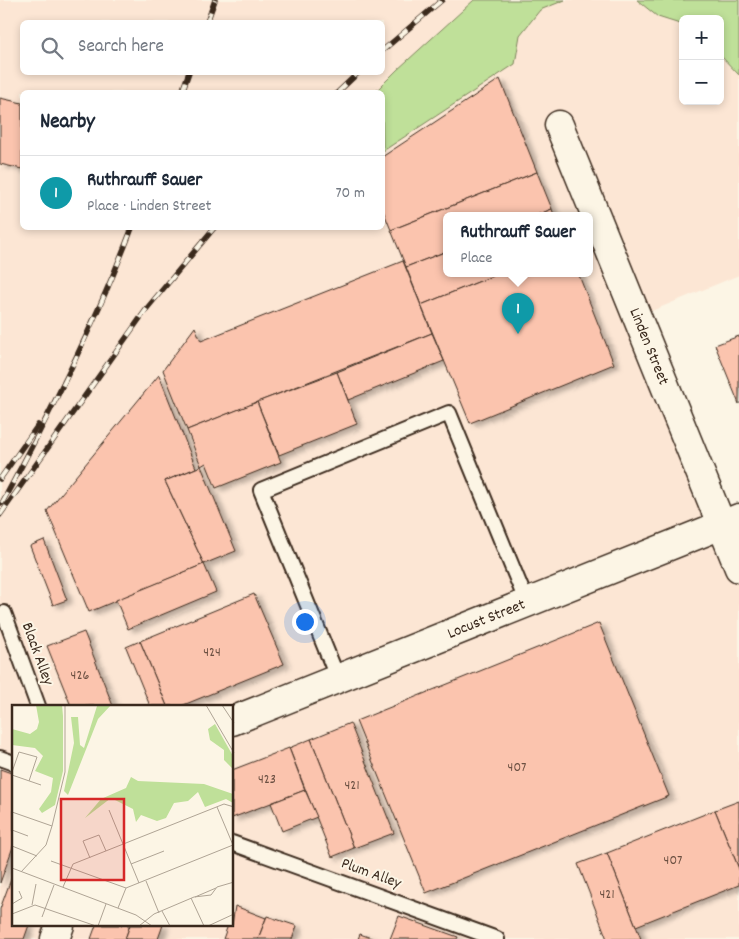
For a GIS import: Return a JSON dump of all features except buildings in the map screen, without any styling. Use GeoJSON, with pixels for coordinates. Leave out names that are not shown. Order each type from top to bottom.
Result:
{"type":"FeatureCollection","features":[{"type":"Feature","properties":{"kind":"street","name":"Linden Street"},"geometry":{"type":"LineString","coordinates":[[559,125],[730,522],[739,568]]}},
{"type":"Feature","properties":{"kind":"street","name":"Locust Street"},"geometry":{"type":"LineString","coordinates":[[234,720],[730,522]]}},
{"type":"Feature","properties":{"kind":"street"},"geometry":{"type":"LineString","coordinates":[[55,939],[60,926]]}},
{"type":"Feature","properties":{"kind":"lane"},"geometry":{"type":"LineString","coordinates":[[338,679],[260,490],[449,413],[527,603]]}},
{"type":"Feature","properties":{"kind":"lane","name":"Black Alley"},"geometry":{"type":"LineString","coordinates":[[4,613],[38,705]]}},
{"type":"Feature","properties":{"kind":"lane"},"geometry":{"type":"LineString","coordinates":[[0,758],[12,762]]}},
{"type":"Feature","properties":{"kind":"lane","name":"Plum Alley"},"geometry":{"type":"LineString","coordinates":[[234,843],[497,939]]}},
{"type":"Feature","properties":{"kind":"shaded area"},"geometry":{"type":"Polygon","coordinates":[[[0,0],[739,0],[739,275],[637,317],[739,568],[739,939],[0,939],[0,0]]]}},
{"type":"Feature","properties":{"kind":"green space"},"geometry":{"type":"Polygon","coordinates":[[[474,0],[565,0],[540,10],[520,35],[515,64],[385,150],[385,90],[377,90],[474,0]]]}},
{"type":"Feature","properties":{"kind":"green space"},"geometry":{"type":"Polygon","coordinates":[[[637,0],[739,0],[739,75],[724,59],[724,15],[679,15],[679,24],[658,17],[637,0]]]}},
{"type":"Feature","properties":{"kind":"railway"},"geometry":{"type":"LineString","coordinates":[[208,20],[215,0]]}},
{"type":"Feature","properties":{"kind":"railway"},"geometry":{"type":"LineString","coordinates":[[385,48],[442,0]]}},
{"type":"Feature","properties":{"kind":"railway"},"geometry":{"type":"LineString","coordinates":[[183,90],[188,75]]}},
{"type":"Feature","properties":{"kind":"railway"},"geometry":{"type":"LineString","coordinates":[[340,90],[356,75]]}},
{"type":"Feature","properties":{"kind":"railway"},"geometry":{"type":"LineString","coordinates":[[2,503],[72,367],[131,230]]}},
{"type":"Feature","properties":{"kind":"railway"},"geometry":{"type":"LineString","coordinates":[[0,515],[148,307],[212,230]]}},
{"type":"Feature","properties":{"kind":"railway"},"geometry":{"type":"LineString","coordinates":[[0,479],[38,425]]}},
{"type":"Feature","properties":{"kind":"place","name":"Ruthrauff Sauer"},"geometry":{"type":"Point","coordinates":[518,334]}}]}
